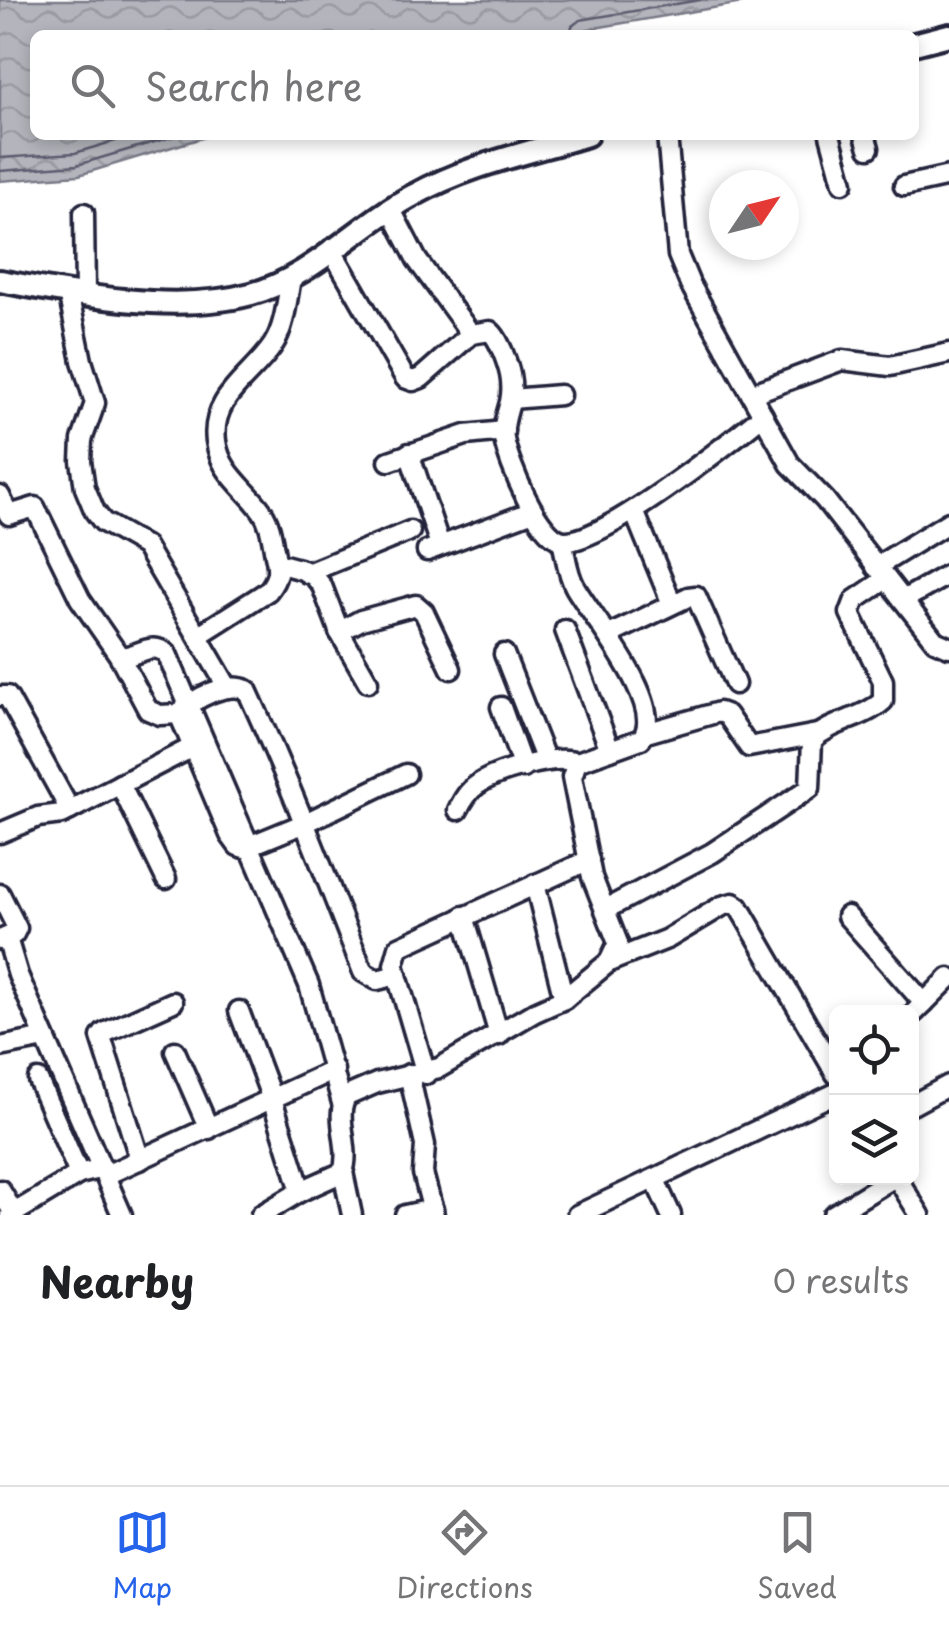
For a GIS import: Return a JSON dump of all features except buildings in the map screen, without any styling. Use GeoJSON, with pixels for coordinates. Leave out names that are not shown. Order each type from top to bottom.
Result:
{"type":"FeatureCollection","features":[{"type":"Feature","properties":{"kind":"main road"},"geometry":{"type":"LineString","coordinates":[[919,43],[949,35]]}},
{"type":"Feature","properties":{"kind":"main road"},"geometry":{"type":"LineString","coordinates":[[0,282],[157,301],[216,300],[254,294],[291,278],[390,208],[466,171],[570,140]]}},
{"type":"Feature","properties":{"kind":"street"},"geometry":{"type":"LineString","coordinates":[[666,140],[678,255],[763,416],[790,464],[826,500],[935,641],[949,648]]}},
{"type":"Feature","properties":{"kind":"street"},"geometry":{"type":"LineString","coordinates":[[831,140],[844,183]]}},
{"type":"Feature","properties":{"kind":"street"},"geometry":{"type":"LineString","coordinates":[[904,186],[949,176]]}},
{"type":"Feature","properties":{"kind":"street"},"geometry":{"type":"LineString","coordinates":[[390,208],[417,260],[471,334]]}},
{"type":"Feature","properties":{"kind":"street"},"geometry":{"type":"LineString","coordinates":[[84,213],[76,293],[82,361],[95,403],[82,440],[86,488],[103,522],[145,546],[228,688]]}},
{"type":"Feature","properties":{"kind":"street"},"geometry":{"type":"LineString","coordinates":[[331,249],[406,378],[421,378],[471,334],[490,331],[496,336],[510,371],[511,398],[504,431],[510,456],[533,511],[550,536],[562,541],[575,540],[634,511],[763,416]]}},
{"type":"Feature","properties":{"kind":"street"},"geometry":{"type":"LineString","coordinates":[[199,635],[268,591],[276,580],[270,527],[264,514],[228,473],[219,458],[215,438],[217,416],[228,395],[273,346],[291,278]]}},
{"type":"Feature","properties":{"kind":"street"},"geometry":{"type":"LineString","coordinates":[[751,394],[842,360],[890,366],[949,353]]}},
{"type":"Feature","properties":{"kind":"street"},"geometry":{"type":"LineString","coordinates":[[511,398],[560,395]]}},
{"type":"Feature","properties":{"kind":"street"},"geometry":{"type":"LineString","coordinates":[[388,461],[466,435],[504,431]]}},
{"type":"Feature","properties":{"kind":"street"},"geometry":{"type":"LineString","coordinates":[[409,453],[434,548],[533,511]]}},
{"type":"Feature","properties":{"kind":"street"},"geometry":{"type":"LineString","coordinates":[[0,496],[9,515],[34,507],[80,599],[120,657],[148,710],[160,715],[228,688],[248,690],[364,972],[377,980],[397,974]]}},
{"type":"Feature","properties":{"kind":"street"},"geometry":{"type":"LineString","coordinates":[[634,511],[672,604]]}},
{"type":"Feature","properties":{"kind":"street"},"geometry":{"type":"LineString","coordinates":[[646,733],[720,712],[727,715],[749,747],[817,734],[875,708],[883,701],[883,681],[850,612],[855,600],[881,573],[949,522]]}},
{"type":"Feature","properties":{"kind":"street"},"geometry":{"type":"LineString","coordinates":[[308,572],[410,532]]}},
{"type":"Feature","properties":{"kind":"street"},"geometry":{"type":"LineString","coordinates":[[458,810],[473,787],[546,761],[561,758],[577,762],[641,740],[646,733],[648,721],[642,700],[610,635],[573,584],[562,541]]}},
{"type":"Feature","properties":{"kind":"street"},"geometry":{"type":"LineString","coordinates":[[277,563],[308,572],[322,586],[339,632],[368,682]]}},
{"type":"Feature","properties":{"kind":"street"},"geometry":{"type":"LineString","coordinates":[[902,600],[949,574]]}},
{"type":"Feature","properties":{"kind":"street"},"geometry":{"type":"LineString","coordinates":[[610,635],[696,596],[735,684]]}},
{"type":"Feature","properties":{"kind":"street"},"geometry":{"type":"LineString","coordinates":[[339,632],[361,620],[416,605],[424,612],[451,669]]}},
{"type":"Feature","properties":{"kind":"street"},"geometry":{"type":"LineString","coordinates":[[565,630],[610,750]]}},
{"type":"Feature","properties":{"kind":"street"},"geometry":{"type":"LineString","coordinates":[[120,657],[149,648],[167,654],[184,708],[191,748],[238,846],[252,846],[406,774]]}},
{"type":"Feature","properties":{"kind":"street"},"geometry":{"type":"LineString","coordinates":[[504,654],[546,761]]}},
{"type":"Feature","properties":{"kind":"street"},"geometry":{"type":"LineString","coordinates":[[0,696],[10,700],[70,810]]}},
{"type":"Feature","properties":{"kind":"street"},"geometry":{"type":"LineString","coordinates":[[501,707],[523,768]]}},
{"type":"Feature","properties":{"kind":"street"},"geometry":{"type":"LineString","coordinates":[[184,708],[252,846],[309,985],[342,1103],[346,1150],[343,1172],[352,1215]]}},
{"type":"Feature","properties":{"kind":"street"},"geometry":{"type":"LineString","coordinates":[[606,909],[712,852],[805,793],[810,788],[812,740],[817,734]]}},
{"type":"Feature","properties":{"kind":"street"},"geometry":{"type":"LineString","coordinates":[[0,833],[70,810],[191,748]]}},
{"type":"Feature","properties":{"kind":"street"},"geometry":{"type":"LineString","coordinates":[[577,762],[572,777],[590,860],[598,895],[618,943],[609,962]]}},
{"type":"Feature","properties":{"kind":"street"},"geometry":{"type":"LineString","coordinates":[[120,784],[166,879]]}},
{"type":"Feature","properties":{"kind":"street"},"geometry":{"type":"LineString","coordinates":[[406,1215],[433,1212],[424,1173],[417,1074],[394,955],[398,947],[590,860]]}},
{"type":"Feature","properties":{"kind":"street"},"geometry":{"type":"LineString","coordinates":[[535,884],[564,999]]}},
{"type":"Feature","properties":{"kind":"street"},"geometry":{"type":"LineString","coordinates":[[0,894],[17,928],[3,939],[122,1215]]}},
{"type":"Feature","properties":{"kind":"street"},"geometry":{"type":"LineString","coordinates":[[342,1103],[347,1096],[417,1074],[499,1034],[564,999],[609,962],[733,904],[739,908],[829,1062]]}},
{"type":"Feature","properties":{"kind":"street"},"geometry":{"type":"LineString","coordinates":[[464,916],[499,1034]]}},
{"type":"Feature","properties":{"kind":"street"},"geometry":{"type":"LineString","coordinates":[[848,916],[915,1005]]}},
{"type":"Feature","properties":{"kind":"street"},"geometry":{"type":"LineString","coordinates":[[919,1008],[949,978]]}},
{"type":"Feature","properties":{"kind":"street"},"geometry":{"type":"LineString","coordinates":[[140,1160],[101,1037],[172,1002]]}},
{"type":"Feature","properties":{"kind":"street"},"geometry":{"type":"LineString","coordinates":[[239,1011],[301,1191]]}},
{"type":"Feature","properties":{"kind":"street"},"geometry":{"type":"LineString","coordinates":[[0,1047],[45,1038]]}},
{"type":"Feature","properties":{"kind":"street"},"geometry":{"type":"LineString","coordinates":[[175,1051],[209,1129]]}},
{"type":"Feature","properties":{"kind":"street"},"geometry":{"type":"LineString","coordinates":[[0,1190],[13,1215],[79,1174],[104,1172],[140,1160],[334,1070]]}},
{"type":"Feature","properties":{"kind":"street"},"geometry":{"type":"LineString","coordinates":[[38,1080],[79,1174]]}},
{"type":"Feature","properties":{"kind":"street"},"geometry":{"type":"LineString","coordinates":[[919,1101],[949,1086]]}},
{"type":"Feature","properties":{"kind":"street"},"geometry":{"type":"LineString","coordinates":[[577,1215],[832,1095]]}},
{"type":"Feature","properties":{"kind":"street"},"geometry":{"type":"LineString","coordinates":[[261,1215],[343,1172]]}},
{"type":"Feature","properties":{"kind":"street"},"geometry":{"type":"LineString","coordinates":[[655,1180],[672,1215]]}},
{"type":"Feature","properties":{"kind":"street"},"geometry":{"type":"LineString","coordinates":[[833,1215],[883,1185]]}},
{"type":"Feature","properties":{"kind":"street"},"geometry":{"type":"LineString","coordinates":[[900,1185],[920,1215]]}},
{"type":"Feature","properties":{"kind":"water"},"geometry":{"type":"Polygon","coordinates":[[[0,0],[760,0],[583,30],[30,30],[30,140],[195,140],[79,175],[0,181],[0,0]]]}}]}
